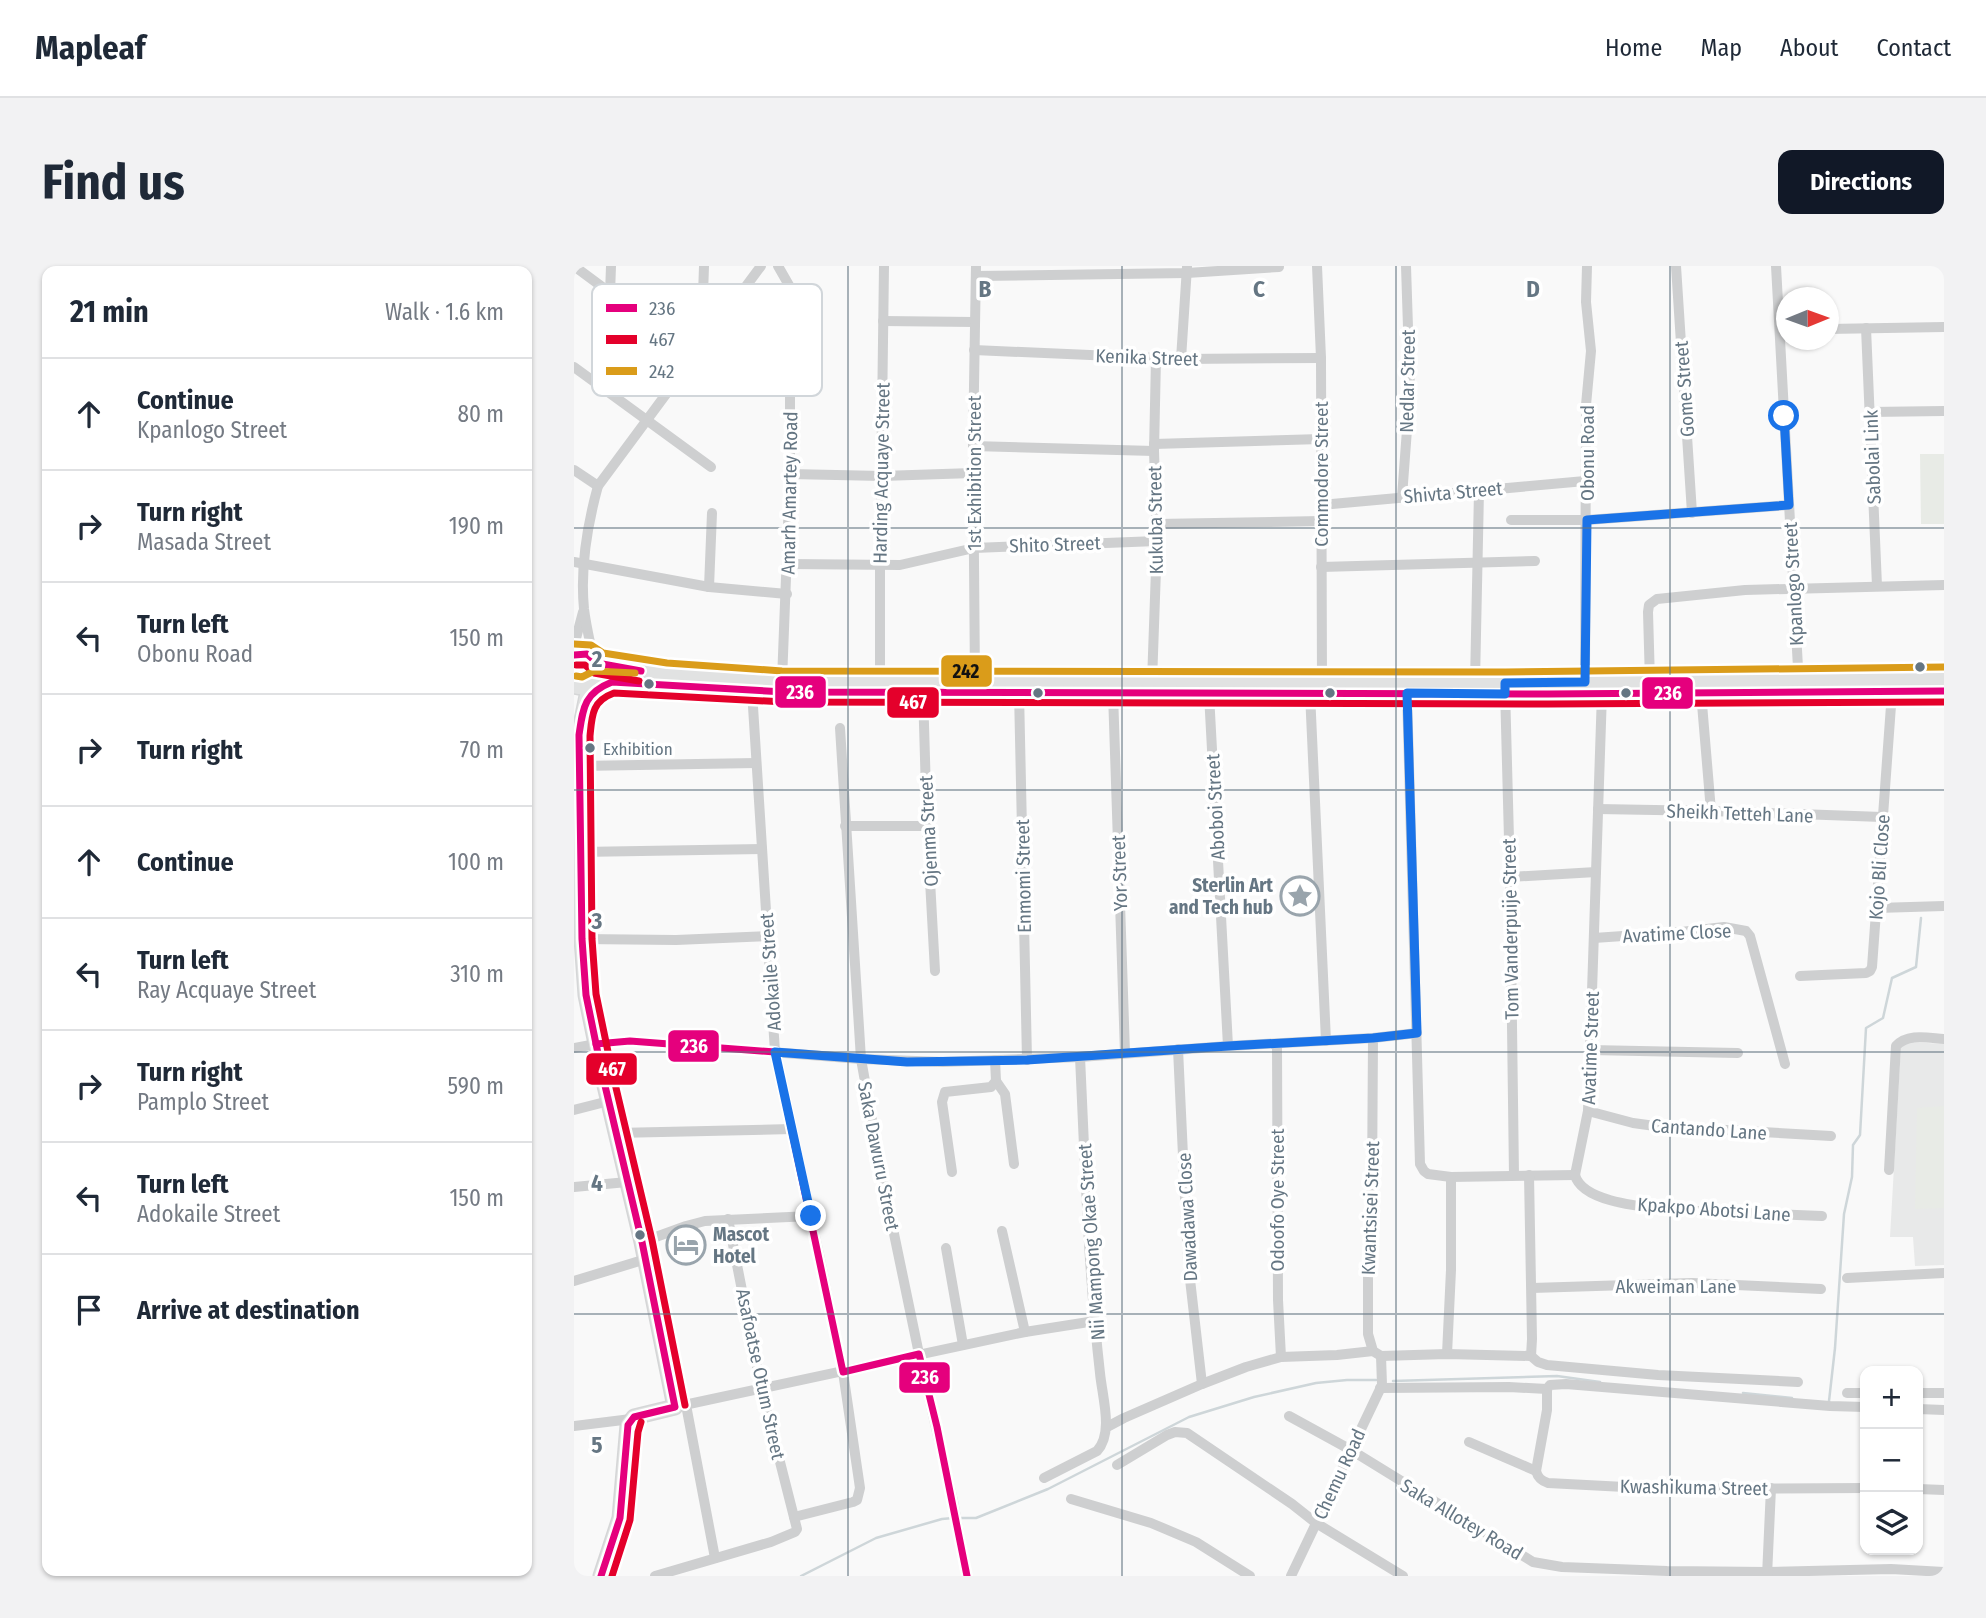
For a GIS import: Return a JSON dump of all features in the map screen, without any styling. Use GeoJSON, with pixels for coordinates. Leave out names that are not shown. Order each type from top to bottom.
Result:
{"type":"FeatureCollection","features":[{"type":"Feature","properties":{"kind":"main road"},"geometry":{"type":"LineString","coordinates":[[574,655],[584,653],[595,660],[657,673],[782,681],[1475,682],[1505,688],[1602,693],[1701,692],[1944,677]]}},
{"type":"Feature","properties":{"kind":"main road"},"geometry":{"type":"LineString","coordinates":[[595,660],[598,673],[586,684],[577,708],[580,766],[577,791],[586,995],[627,1182],[681,1406],[631,1419],[620,1518],[601,1576]]}},
{"type":"Feature","properties":{"kind":"main road"},"geometry":{"type":"LineString","coordinates":[[586,684],[612,682],[752,691],[1209,694],[1407,693],[1585,682],[1650,682],[1799,686],[1892,692],[1944,691]]}},
{"type":"Feature","properties":{"kind":"main road"},"geometry":{"type":"LineString","coordinates":[[577,708],[599,687],[612,682]]}},
{"type":"Feature","properties":{"kind":"street"},"geometry":{"type":"LineString","coordinates":[[574,266],[598,284]]}},
{"type":"Feature","properties":{"kind":"street"},"geometry":{"type":"LineString","coordinates":[[611,266],[611,284]]}},
{"type":"Feature","properties":{"kind":"street"},"geometry":{"type":"LineString","coordinates":[[703,284],[704,266]]}},
{"type":"Feature","properties":{"kind":"street"},"geometry":{"type":"LineString","coordinates":[[748,284],[761,266]]}},
{"type":"Feature","properties":{"kind":"street","name":"Amarh Amartey Road"},"geometry":{"type":"LineString","coordinates":[[778,266],[788,284]]}},
{"type":"Feature","properties":{"kind":"street","name":"Harding Acquaye Street"},"geometry":{"type":"LineString","coordinates":[[880,681],[884,266]]}},
{"type":"Feature","properties":{"kind":"street","name":"Commodore Street"},"geometry":{"type":"LineString","coordinates":[[1317,266],[1321,358],[1322,683]]}},
{"type":"Feature","properties":{"kind":"street","name":"Nedlar Street"},"geometry":{"type":"LineString","coordinates":[[1402,497],[1410,389],[1406,266]]}},
{"type":"Feature","properties":{"kind":"street","name":"Obonu Road"},"geometry":{"type":"LineString","coordinates":[[1585,682],[1586,405],[1591,351],[1586,302],[1587,266]]}},
{"type":"Feature","properties":{"kind":"street","name":"Gome Street"},"geometry":{"type":"LineString","coordinates":[[1676,266],[1692,513]]}},
{"type":"Feature","properties":{"kind":"street","name":"Kpanlogo Street"},"geometry":{"type":"LineString","coordinates":[[1776,266],[1778,287]]}},
{"type":"Feature","properties":{"kind":"street"},"geometry":{"type":"LineString","coordinates":[[976,271],[1279,267]]}},
{"type":"Feature","properties":{"kind":"street"},"geometry":{"type":"LineString","coordinates":[[1181,359],[1187,269]]}},
{"type":"Feature","properties":{"kind":"street","name":"1st Exhibition Street"},"geometry":{"type":"LineString","coordinates":[[975,681],[973,446],[976,271]]}},
{"type":"Feature","properties":{"kind":"street"},"geometry":{"type":"LineString","coordinates":[[883,321],[974,322]]}},
{"type":"Feature","properties":{"kind":"street"},"geometry":{"type":"LineString","coordinates":[[1839,329],[1944,327]]}},
{"type":"Feature","properties":{"kind":"street","name":"Sabolai Link"},"geometry":{"type":"LineString","coordinates":[[1866,328],[1877,586]]}},
{"type":"Feature","properties":{"kind":"street","name":"Kpanlogo Street"},"geometry":{"type":"LineString","coordinates":[[1784,350],[1792,588],[1799,686]]}},
{"type":"Feature","properties":{"kind":"street","name":"Kenika Street"},"geometry":{"type":"LineString","coordinates":[[974,351],[1181,359],[1321,358]]}},
{"type":"Feature","properties":{"kind":"street","name":"Kukuba Street"},"geometry":{"type":"LineString","coordinates":[[1152,682],[1157,541],[1154,448],[1156,358]]}},
{"type":"Feature","properties":{"kind":"street"},"geometry":{"type":"LineString","coordinates":[[574,367],[592,380]]}},
{"type":"Feature","properties":{"kind":"street"},"geometry":{"type":"LineString","coordinates":[[613,396],[711,467]]}},
{"type":"Feature","properties":{"kind":"street"},"geometry":{"type":"LineString","coordinates":[[595,660],[584,610],[579,563],[598,486],[666,396]]}},
{"type":"Feature","properties":{"kind":"street","name":"Amarh Amartey Road"},"geometry":{"type":"LineString","coordinates":[[782,681],[788,564],[790,396]]}},
{"type":"Feature","properties":{"kind":"street"},"geometry":{"type":"LineString","coordinates":[[1870,412],[1944,411]]}},
{"type":"Feature","properties":{"kind":"street"},"geometry":{"type":"LineString","coordinates":[[973,446],[1154,448],[1321,439]]}},
{"type":"Feature","properties":{"kind":"street"},"geometry":{"type":"LineString","coordinates":[[574,470],[598,486]]}},
{"type":"Feature","properties":{"kind":"street"},"geometry":{"type":"LineString","coordinates":[[790,474],[882,476],[973,473]]}},
{"type":"Feature","properties":{"kind":"street","name":"Shivta Street"},"geometry":{"type":"LineString","coordinates":[[1321,505],[1585,481]]}},
{"type":"Feature","properties":{"kind":"street"},"geometry":{"type":"LineString","coordinates":[[1475,682],[1479,491]]}},
{"type":"Feature","properties":{"kind":"street"},"geometry":{"type":"LineString","coordinates":[[1511,520],[1587,520],[1789,505]]}},
{"type":"Feature","properties":{"kind":"street"},"geometry":{"type":"LineString","coordinates":[[709,587],[712,513]]}},
{"type":"Feature","properties":{"kind":"street"},"geometry":{"type":"LineString","coordinates":[[1157,524],[1321,521]]}},
{"type":"Feature","properties":{"kind":"street","name":"Shito Street"},"geometry":{"type":"LineString","coordinates":[[788,564],[900,565],[974,548],[1157,541]]}},
{"type":"Feature","properties":{"kind":"street"},"geometry":{"type":"LineString","coordinates":[[1321,567],[1535,561]]}},
{"type":"Feature","properties":{"kind":"street"},"geometry":{"type":"LineString","coordinates":[[579,563],[709,587],[787,594]]}},
{"type":"Feature","properties":{"kind":"street"},"geometry":{"type":"LineString","coordinates":[[1650,682],[1648,612],[1652,601],[1745,590],[1944,584]]}},
{"type":"Feature","properties":{"kind":"street"},"geometry":{"type":"LineString","coordinates":[[574,646],[584,610]]}},
{"type":"Feature","properties":{"kind":"street","name":"Tom Vanderpuije Street"},"geometry":{"type":"LineString","coordinates":[[1505,688],[1514,1175]]}},
{"type":"Feature","properties":{"kind":"street","name":"Adokaile Street"},"geometry":{"type":"LineString","coordinates":[[752,691],[775,1052],[843,1372],[859,1494],[853,1502],[794,1517]]}},
{"type":"Feature","properties":{"kind":"street","name":"Ojenma Street"},"geometry":{"type":"LineString","coordinates":[[923,691],[935,971]]}},
{"type":"Feature","properties":{"kind":"street","name":"Enmomi Street"},"geometry":{"type":"LineString","coordinates":[[1019,692],[1027,1060]]}},
{"type":"Feature","properties":{"kind":"street"},"geometry":{"type":"LineString","coordinates":[[1701,692],[1711,811]]}},
{"type":"Feature","properties":{"kind":"street","name":"Kojo Bli Close"},"geometry":{"type":"LineString","coordinates":[[1800,976],[1870,971],[1892,692]]}},
{"type":"Feature","properties":{"kind":"street","name":"Yor Street"},"geometry":{"type":"LineString","coordinates":[[1113,693],[1125,1053]]}},
{"type":"Feature","properties":{"kind":"street"},"geometry":{"type":"LineString","coordinates":[[1310,693],[1326,1041]]}},
{"type":"Feature","properties":{"kind":"street"},"geometry":{"type":"LineString","coordinates":[[1407,693],[1420,1164],[1429,1174],[1451,1177],[1575,1175]]}},
{"type":"Feature","properties":{"kind":"street","name":"Avatime Street"},"geometry":{"type":"LineString","coordinates":[[1575,1175],[1588,1111],[1602,693]]}},
{"type":"Feature","properties":{"kind":"street","name":"Aboboi Street"},"geometry":{"type":"LineString","coordinates":[[1209,694],[1228,1046]]}},
{"type":"Feature","properties":{"kind":"street","name":"Saka Dawuru Street"},"geometry":{"type":"LineString","coordinates":[[840,728],[861,1059],[882,1176],[967,1576]]}},
{"type":"Feature","properties":{"kind":"street"},"geometry":{"type":"LineString","coordinates":[[580,766],[756,764]]}},
{"type":"Feature","properties":{"kind":"street","name":"Sheikh Tetteh Lane"},"geometry":{"type":"LineString","coordinates":[[1598,809],[1882,817]]}},
{"type":"Feature","properties":{"kind":"street"},"geometry":{"type":"LineString","coordinates":[[845,826],[927,826]]}},
{"type":"Feature","properties":{"kind":"street"},"geometry":{"type":"LineString","coordinates":[[580,852],[762,849]]}},
{"type":"Feature","properties":{"kind":"street"},"geometry":{"type":"LineString","coordinates":[[1510,877],[1596,872]]}},
{"type":"Feature","properties":{"kind":"street"},"geometry":{"type":"LineString","coordinates":[[1877,908],[1944,906]]}},
{"type":"Feature","properties":{"kind":"street","name":"Avatime Close"},"geometry":{"type":"LineString","coordinates":[[1594,938],[1724,927],[1746,931],[1750,936],[1785,1064]]}},
{"type":"Feature","properties":{"kind":"street"},"geometry":{"type":"LineString","coordinates":[[582,939],[676,940],[768,936]]}},
{"type":"Feature","properties":{"kind":"street"},"geometry":{"type":"LineString","coordinates":[[574,1048],[630,1041],[907,1062],[1027,1060],[1417,1033]]}},
{"type":"Feature","properties":{"kind":"street","name":"Kwantsisei Street"},"geometry":{"type":"LineString","coordinates":[[1373,1038],[1367,1334],[1382,1371]]}},
{"type":"Feature","properties":{"kind":"street"},"geometry":{"type":"LineString","coordinates":[[1889,1170],[1896,1046],[1912,1038],[1944,1039]]}},
{"type":"Feature","properties":{"kind":"street","name":"Odoofo Oye Street"},"geometry":{"type":"LineString","coordinates":[[1277,1044],[1281,1357]]}},
{"type":"Feature","properties":{"kind":"street","name":"Dawadawa Close"},"geometry":{"type":"LineString","coordinates":[[1178,1049],[1188,1262],[1202,1384]]}},
{"type":"Feature","properties":{"kind":"street"},"geometry":{"type":"LineString","coordinates":[[1590,1050],[1738,1054]]}},
{"type":"Feature","properties":{"kind":"street","name":"Nii Mampong Okae Street"},"geometry":{"type":"LineString","coordinates":[[1080,1057],[1090,1255],[1107,1427]]}},
{"type":"Feature","properties":{"kind":"street"},"geometry":{"type":"LineString","coordinates":[[995,1060],[996,1081],[1006,1094],[1014,1164]]}},
{"type":"Feature","properties":{"kind":"street"},"geometry":{"type":"LineString","coordinates":[[952,1172],[942,1102],[945,1092],[991,1087],[996,1081]]}},
{"type":"Feature","properties":{"kind":"street"},"geometry":{"type":"LineString","coordinates":[[574,1110],[609,1101]]}},
{"type":"Feature","properties":{"kind":"street","name":"Cantando Lane"},"geometry":{"type":"LineString","coordinates":[[1588,1111],[1655,1126],[1831,1136]]}},
{"type":"Feature","properties":{"kind":"street"},"geometry":{"type":"LineString","coordinates":[[616,1133],[792,1129]]}},
{"type":"Feature","properties":{"kind":"street"},"geometry":{"type":"LineString","coordinates":[[1530,1175],[1531,1356]]}},
{"type":"Feature","properties":{"kind":"street","name":"Kpakpo Abotsi Lane"},"geometry":{"type":"LineString","coordinates":[[1575,1175],[1583,1189],[1610,1200],[1637,1205],[1671,1210],[1822,1216]]}},
{"type":"Feature","properties":{"kind":"street"},"geometry":{"type":"LineString","coordinates":[[1447,1354],[1451,1270],[1451,1177]]}},
{"type":"Feature","properties":{"kind":"street"},"geometry":{"type":"LineString","coordinates":[[574,1186],[627,1182]]}},
{"type":"Feature","properties":{"kind":"street"},"geometry":{"type":"LineString","coordinates":[[642,1242],[696,1223],[811,1216]]}},
{"type":"Feature","properties":{"kind":"street","name":"Asafoatse Otum Street"},"geometry":{"type":"LineString","coordinates":[[715,1558],[771,1542],[797,1529],[761,1387],[728,1219]]}},
{"type":"Feature","properties":{"kind":"street"},"geometry":{"type":"LineString","coordinates":[[1002,1231],[1025,1332]]}},
{"type":"Feature","properties":{"kind":"street"},"geometry":{"type":"LineString","coordinates":[[946,1248],[963,1345]]}},
{"type":"Feature","properties":{"kind":"street"},"geometry":{"type":"LineString","coordinates":[[574,1281],[646,1259]]}},
{"type":"Feature","properties":{"kind":"street"},"geometry":{"type":"LineString","coordinates":[[1847,1278],[1944,1273]]}},
{"type":"Feature","properties":{"kind":"street","name":"Akweiman Lane"},"geometry":{"type":"LineString","coordinates":[[1532,1288],[1692,1283],[1821,1289]]}},
{"type":"Feature","properties":{"kind":"street"},"geometry":{"type":"LineString","coordinates":[[655,1576],[715,1558],[681,1406],[1025,1332],[1095,1321]]}},
{"type":"Feature","properties":{"kind":"street"},"geometry":{"type":"LineString","coordinates":[[1044,1478],[1097,1451],[1107,1427],[1124,1418],[1202,1384],[1281,1357],[1377,1354],[1531,1356],[1542,1364],[1561,1366],[1658,1375],[1798,1382]]}},
{"type":"Feature","properties":{"kind":"street","name":"Chemu Road"},"geometry":{"type":"LineString","coordinates":[[1291,1576],[1381,1387],[1382,1371]]}},
{"type":"Feature","properties":{"kind":"street"},"geometry":{"type":"LineString","coordinates":[[1536,1468],[1547,1389],[1550,1385],[1566,1384],[1860,1407]]}},
{"type":"Feature","properties":{"kind":"street"},"geometry":{"type":"LineString","coordinates":[[1381,1387],[1547,1389]]}},
{"type":"Feature","properties":{"kind":"street"},"geometry":{"type":"LineString","coordinates":[[1847,1393],[1860,1393]]}},
{"type":"Feature","properties":{"kind":"street"},"geometry":{"type":"LineString","coordinates":[[1923,1393],[1944,1393]]}},
{"type":"Feature","properties":{"kind":"street"},"geometry":{"type":"LineString","coordinates":[[1923,1409],[1944,1410]]}},
{"type":"Feature","properties":{"kind":"street","name":"Saka Allotey Road"},"geometry":{"type":"LineString","coordinates":[[1289,1416],[1351,1450],[1533,1562],[1562,1567],[1767,1574],[1891,1569],[1944,1572]]}},
{"type":"Feature","properties":{"kind":"street"},"geometry":{"type":"LineString","coordinates":[[574,1426],[631,1419]]}},
{"type":"Feature","properties":{"kind":"street"},"geometry":{"type":"LineString","coordinates":[[1117,1465],[1174,1432],[1186,1433],[1316,1523],[1403,1576]]}},
{"type":"Feature","properties":{"kind":"street","name":"Kwashikuma Street"},"geometry":{"type":"LineString","coordinates":[[1469,1442],[1536,1468],[1538,1477],[1542,1482],[1548,1483],[1663,1489],[1860,1488]]}},
{"type":"Feature","properties":{"kind":"street"},"geometry":{"type":"LineString","coordinates":[[1767,1574],[1771,1488]]}},
{"type":"Feature","properties":{"kind":"street"},"geometry":{"type":"LineString","coordinates":[[1923,1489],[1944,1490]]}},
{"type":"Feature","properties":{"kind":"street"},"geometry":{"type":"LineString","coordinates":[[1071,1499],[1151,1524],[1196,1542],[1250,1576]]}},
{"type":"Feature","properties":{"kind":"street"},"geometry":{"type":"LineString","coordinates":[[962,1576],[967,1576]]}},
{"type":"Feature","properties":{"kind":"shaded area"},"geometry":{"type":"Polygon","coordinates":[[[1920,454],[1944,454],[1944,524],[1921,524],[1920,454]]]}},
{"type":"Feature","properties":{"kind":"shaded area"},"geometry":{"type":"Polygon","coordinates":[[[1901,1044],[1944,1044],[1944,1265],[1915,1266],[1913,1237],[1890,1237],[1901,1044]]]}},
{"type":"Feature","properties":{"kind":"shaded area"},"geometry":{"type":"Polygon","coordinates":[[[1944,1106],[1944,1208],[1915,1209],[1917,1108],[1944,1106]]]}},
{"type":"Feature","properties":{"kind":"waterway"},"geometry":{"type":"LineString","coordinates":[[1829,1401],[1844,1214],[1852,1177],[1853,1145],[1860,1135],[1866,1028],[1883,1018],[1892,978],[1916,967],[1921,918]]}},
{"type":"Feature","properties":{"kind":"waterway"},"geometry":{"type":"LineString","coordinates":[[1393,1381],[1557,1376],[1600,1382]]}},
{"type":"Feature","properties":{"kind":"waterway"},"geometry":{"type":"LineString","coordinates":[[960,1518],[976,1518],[1048,1489],[1189,1417],[1254,1397],[1316,1383],[1376,1380]]}},
{"type":"Feature","properties":{"kind":"waterway"},"geometry":{"type":"LineString","coordinates":[[1743,1393],[1792,1398]]}},
{"type":"Feature","properties":{"kind":"waterway"},"geometry":{"type":"LineString","coordinates":[[801,1576],[876,1538],[953,1518]]}},
{"type":"Feature","properties":{"kind":"transit line","name":"242"},"geometry":{"type":"LineString","coordinates":[[574,644],[591,645],[603,653],[667,663],[782,671],[1505,672],[1944,667]]}},
{"type":"Feature","properties":{"kind":"transit line","name":"236"},"geometry":{"type":"LineString","coordinates":[[574,655],[587,654],[597,663],[641,671]]}},
{"type":"Feature","properties":{"kind":"transit line","name":"467"},"geometry":{"type":"LineString","coordinates":[[576,665],[585,665],[594,673],[639,681]]}},
{"type":"Feature","properties":{"kind":"transit line","name":"242"},"geometry":{"type":"LineString","coordinates":[[576,676],[582,677],[594,671],[635,673]]}},
{"type":"Feature","properties":{"kind":"transit line","name":"236"},"geometry":{"type":"LineString","coordinates":[[601,1576],[620,1518],[628,1425],[634,1417],[675,1407],[642,1242],[586,995],[582,939],[579,735],[586,702],[603,686],[612,682],[785,692],[1548,694],[1944,691]]}},
{"type":"Feature","properties":{"kind":"transit line","name":"467"},"geometry":{"type":"LineString","coordinates":[[685,1405],[652,1240],[596,994],[592,939],[590,736],[594,710],[607,696],[614,693],[785,702],[1944,702]]}},
{"type":"Feature","properties":{"kind":"transit line","name":"236"},"geometry":{"type":"LineString","coordinates":[[596,1044],[630,1041],[775,1052],[843,1372],[919,1354],[937,1427],[967,1576]]}},
{"type":"Feature","properties":{"kind":"transit line","name":"467"},"geometry":{"type":"LineString","coordinates":[[612,1576],[630,1520],[641,1422]]}},
{"type":"Feature","properties":{"kind":"place","name":"Exhibition"},"geometry":{"type":"Point","coordinates":[590,748]}},
{"type":"Feature","properties":{"kind":"place","name":"Sterlin Art and Tech hub"},"geometry":{"type":"Point","coordinates":[1300,896]}},
{"type":"Feature","properties":{"kind":"place","name":"Mascot Hotel"},"geometry":{"type":"Point","coordinates":[686,1245]}},
{"type":"Feature","properties":{"kind":"route"},"geometry":{"type":"LineString","coordinates":[[811,1216],[775,1052],[907,1062],[1027,1060],[1417,1033],[1407,693],[1505,694],[1505,683],[1585,682],[1587,520],[1789,505],[1784,416]]}}]}
